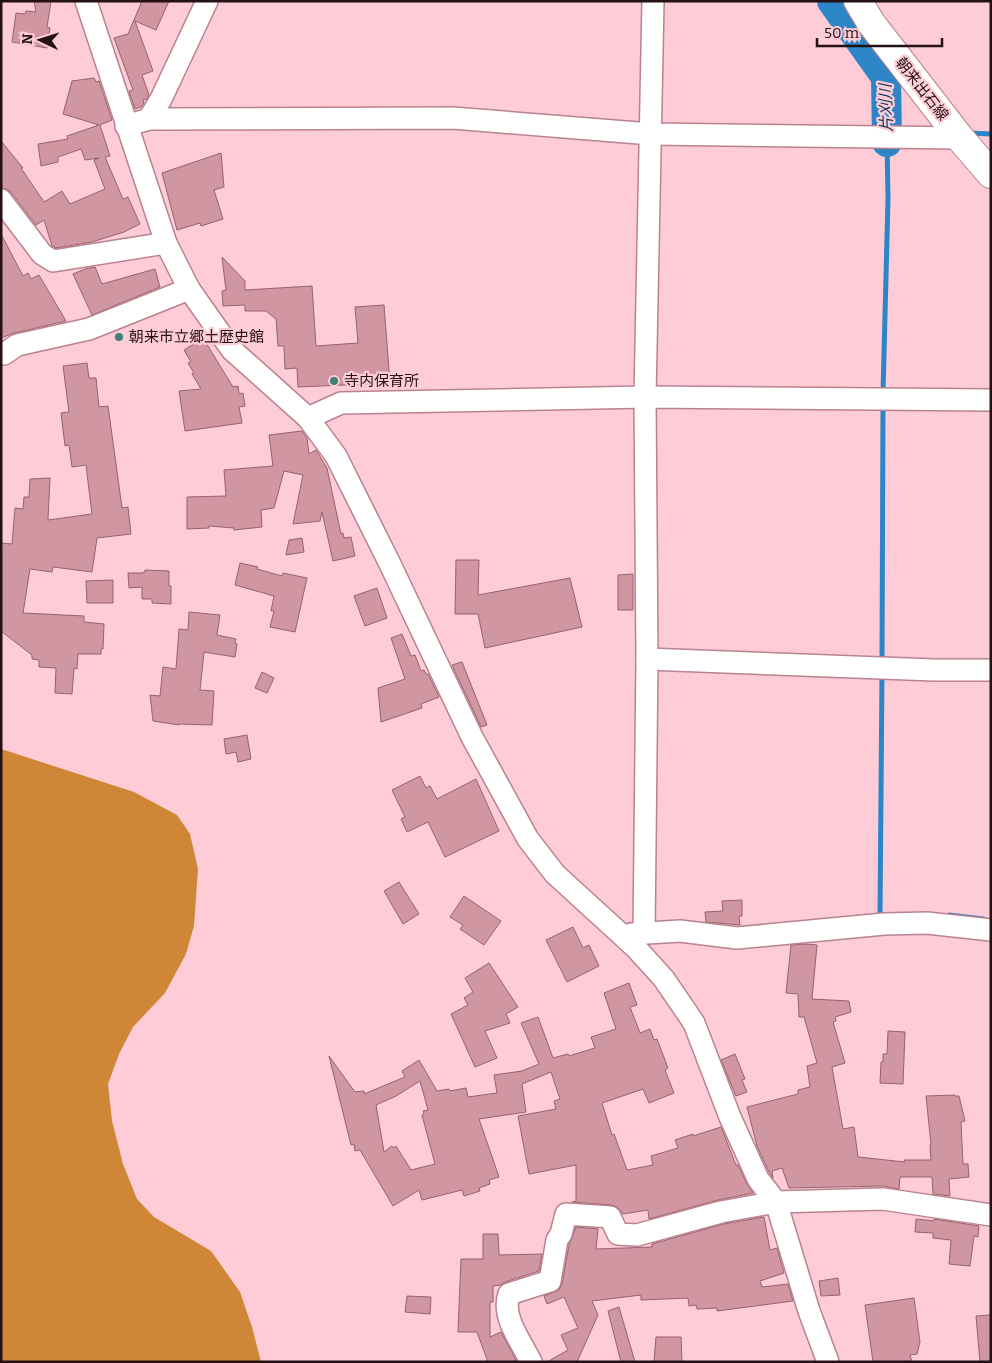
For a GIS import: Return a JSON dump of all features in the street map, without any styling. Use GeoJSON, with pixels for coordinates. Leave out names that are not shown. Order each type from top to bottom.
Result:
{"type":"FeatureCollection","features":[{"type":"Feature","properties":{"kind":"main road","name":"朝来出石線"},"geometry":{"type":"LineString","coordinates":[[858,1],[871,23],[960,138],[991,174]]}},
{"type":"Feature","properties":{"kind":"street"},"geometry":{"type":"LineString","coordinates":[[86,1],[166,244],[189,289],[232,350],[308,418],[336,456],[390,564],[472,738],[528,839],[555,874],[636,948],[664,978],[694,1023],[730,1117],[758,1179],[776,1202],[806,1301],[828,1362]]}},
{"type":"Feature","properties":{"kind":"street"},"geometry":{"type":"LineString","coordinates":[[149,119],[161,99],[207,1]]}},
{"type":"Feature","properties":{"kind":"street"},"geometry":{"type":"LineString","coordinates":[[644,933],[647,659],[645,398],[653,1]]}},
{"type":"Feature","properties":{"kind":"street"},"geometry":{"type":"LineString","coordinates":[[126,126],[149,119],[453,118],[651,134],[960,138]]}},
{"type":"Feature","properties":{"kind":"street"},"geometry":{"type":"LineString","coordinates":[[1,200],[42,254],[53,261],[166,244]]}},
{"type":"Feature","properties":{"kind":"street"},"geometry":{"type":"LineString","coordinates":[[4,354],[17,345],[89,329],[189,289]]}},
{"type":"Feature","properties":{"kind":"street"},"geometry":{"type":"LineString","coordinates":[[308,418],[340,403],[645,398],[991,400]]}},
{"type":"Feature","properties":{"kind":"street"},"geometry":{"type":"LineString","coordinates":[[647,659],[934,670],[991,670]]}},
{"type":"Feature","properties":{"kind":"street"},"geometry":{"type":"LineString","coordinates":[[621,934],[680,931],[737,938],[884,924],[927,923],[991,930]]}},
{"type":"Feature","properties":{"kind":"street"},"geometry":{"type":"LineString","coordinates":[[531,1362],[507,1316],[507,1300],[509,1294],[550,1281],[557,1240],[561,1234],[566,1214],[610,1217],[618,1234],[637,1235],[721,1212],[776,1202],[883,1199],[991,1215]]}},
{"type":"Feature","properties":{"kind":"shaded area"},"geometry":{"type":"Polygon","coordinates":[[[1,749],[134,792],[177,815],[190,834],[198,869],[194,926],[186,954],[165,993],[133,1027],[119,1054],[108,1084],[112,1121],[123,1164],[137,1199],[154,1217],[211,1251],[240,1292],[261,1362],[1,1362],[1,749]]]}},
{"type":"Feature","properties":{"kind":"building"},"geometry":{"type":"Polygon","coordinates":[[[34,1],[51,1],[47,27],[50,28],[47,48],[12,42],[16,13],[36,12],[34,1]]]}},
{"type":"Feature","properties":{"kind":"building"},"geometry":{"type":"Polygon","coordinates":[[[142,1],[169,1],[156,30],[135,21],[153,71],[142,75],[149,95],[147,99],[143,100],[144,103],[141,107],[135,109],[129,91],[133,90],[114,38],[128,34],[142,1]]]}},
{"type":"Feature","properties":{"kind":"building"},"geometry":{"type":"Polygon","coordinates":[[[94,78],[96,82],[99,81],[112,120],[100,125],[110,156],[105,157],[123,199],[128,197],[140,224],[124,232],[92,242],[56,248],[52,246],[44,220],[36,225],[11,192],[1,188],[1,141],[23,168],[21,168],[44,202],[62,191],[70,204],[105,189],[94,160],[99,158],[85,160],[81,149],[58,157],[58,162],[41,166],[38,144],[68,139],[67,136],[99,125],[63,114],[72,81],[94,78]]]}},
{"type":"Feature","properties":{"kind":"building"},"geometry":{"type":"Polygon","coordinates":[[[221,153],[224,187],[214,190],[223,219],[201,226],[200,223],[177,230],[162,173],[221,153]]]}},
{"type":"Feature","properties":{"kind":"building"},"geometry":{"type":"Polygon","coordinates":[[[1,234],[23,276],[28,273],[31,279],[39,275],[66,321],[14,333],[1,338],[1,234]]]}},
{"type":"Feature","properties":{"kind":"building"},"geometry":{"type":"Polygon","coordinates":[[[222,257],[245,281],[245,290],[312,286],[316,346],[358,343],[355,307],[384,305],[390,383],[298,387],[297,368],[285,369],[284,346],[278,346],[276,319],[266,311],[245,311],[245,305],[223,306],[222,291],[226,290],[222,257]]]}},
{"type":"Feature","properties":{"kind":"building"},"geometry":{"type":"Polygon","coordinates":[[[95,267],[102,284],[155,269],[160,287],[92,315],[73,274],[95,267]]]}},
{"type":"Feature","properties":{"kind":"building"},"geometry":{"type":"Polygon","coordinates":[[[203,338],[233,387],[238,386],[239,394],[243,393],[245,406],[239,407],[242,423],[185,431],[179,391],[201,389],[192,374],[194,373],[188,363],[191,362],[184,350],[203,338]]]}},
{"type":"Feature","properties":{"kind":"building"},"geometry":{"type":"Polygon","coordinates":[[[87,363],[89,378],[96,378],[99,407],[108,406],[122,508],[128,507],[131,534],[97,538],[92,572],[53,567],[52,572],[30,569],[23,613],[84,616],[84,622],[104,624],[101,654],[78,654],[77,669],[74,668],[72,694],[55,693],[56,668],[39,667],[39,660],[32,659],[32,655],[1,631],[1,543],[12,544],[15,508],[23,509],[24,497],[29,497],[30,479],[50,478],[48,520],[92,514],[86,465],[72,467],[69,445],[65,446],[61,413],[69,412],[63,366],[87,363]]]}},
{"type":"Feature","properties":{"kind":"building"},"geometry":{"type":"Polygon","coordinates":[[[302,431],[307,438],[309,454],[316,450],[327,468],[341,534],[343,533],[344,538],[351,537],[355,556],[333,561],[322,512],[320,521],[293,524],[303,475],[284,471],[274,508],[261,510],[262,527],[234,530],[234,528],[209,526],[209,528],[187,529],[187,497],[226,496],[224,470],[273,466],[269,435],[302,431]]]}},
{"type":"Feature","properties":{"kind":"building"},"geometry":{"type":"Polygon","coordinates":[[[302,538],[304,552],[286,555],[289,540],[302,538]]]}},
{"type":"Feature","properties":{"kind":"building"},"geometry":{"type":"Polygon","coordinates":[[[456,560],[479,560],[478,595],[570,578],[582,627],[485,648],[478,614],[455,614],[456,560]]]}},
{"type":"Feature","properties":{"kind":"building"},"geometry":{"type":"Polygon","coordinates":[[[240,563],[258,567],[257,569],[282,576],[283,573],[307,578],[295,632],[270,627],[274,611],[271,611],[274,596],[235,585],[240,563]]]}},
{"type":"Feature","properties":{"kind":"building"},"geometry":{"type":"Polygon","coordinates":[[[145,570],[169,571],[171,604],[152,603],[152,599],[142,599],[142,587],[129,588],[128,573],[142,573],[145,570]]]}},
{"type":"Feature","properties":{"kind":"building"},"geometry":{"type":"Polygon","coordinates":[[[633,574],[633,610],[618,610],[618,575],[633,574]]]}},
{"type":"Feature","properties":{"kind":"building"},"geometry":{"type":"Polygon","coordinates":[[[113,580],[113,603],[87,603],[86,581],[113,580]]]}},
{"type":"Feature","properties":{"kind":"building"},"geometry":{"type":"Polygon","coordinates":[[[377,588],[387,618],[365,626],[354,596],[377,588]]]}},
{"type":"Feature","properties":{"kind":"building"},"geometry":{"type":"Polygon","coordinates":[[[189,612],[220,615],[217,635],[236,639],[235,657],[204,652],[200,690],[214,691],[212,725],[179,725],[153,721],[150,695],[160,696],[163,667],[176,669],[179,629],[188,630],[189,612]]]}},
{"type":"Feature","properties":{"kind":"building"},"geometry":{"type":"Polygon","coordinates":[[[402,634],[411,656],[415,655],[421,671],[424,670],[428,674],[439,697],[421,704],[422,708],[381,722],[378,688],[405,679],[391,638],[402,634]]]}},
{"type":"Feature","properties":{"kind":"building"},"geometry":{"type":"Polygon","coordinates":[[[462,662],[487,725],[481,727],[452,665],[462,662]]]}},
{"type":"Feature","properties":{"kind":"building"},"geometry":{"type":"Polygon","coordinates":[[[262,672],[274,678],[267,693],[255,688],[262,672]]]}},
{"type":"Feature","properties":{"kind":"building"},"geometry":{"type":"Polygon","coordinates":[[[247,735],[251,759],[238,762],[236,752],[226,754],[224,739],[247,735]]]}},
{"type":"Feature","properties":{"kind":"building"},"geometry":{"type":"Polygon","coordinates":[[[420,776],[426,788],[430,786],[437,799],[476,779],[499,831],[445,857],[428,822],[407,832],[401,819],[405,817],[392,790],[420,776]]]}},
{"type":"Feature","properties":{"kind":"building"},"geometry":{"type":"Polygon","coordinates":[[[399,882],[419,914],[403,924],[384,891],[399,882]]]}},
{"type":"Feature","properties":{"kind":"building"},"geometry":{"type":"Polygon","coordinates":[[[464,896],[501,921],[484,945],[460,929],[463,925],[450,917],[464,896]]]}},
{"type":"Feature","properties":{"kind":"building"},"geometry":{"type":"Polygon","coordinates":[[[742,900],[742,916],[739,916],[740,925],[706,922],[705,912],[723,911],[722,901],[742,900]]]}},
{"type":"Feature","properties":{"kind":"building"},"geometry":{"type":"Polygon","coordinates":[[[573,927],[583,948],[589,945],[599,966],[567,982],[546,940],[573,927]]]}},
{"type":"Feature","properties":{"kind":"building"},"geometry":{"type":"Polygon","coordinates":[[[791,945],[817,945],[812,999],[849,1001],[851,1012],[835,1017],[836,1021],[833,1022],[845,1063],[832,1067],[843,1129],[854,1127],[858,1157],[905,1162],[904,1160],[931,1160],[926,1096],[959,1096],[965,1121],[961,1122],[963,1164],[968,1164],[969,1177],[949,1179],[950,1196],[933,1194],[932,1177],[900,1177],[899,1189],[883,1186],[789,1188],[782,1168],[772,1171],[773,1178],[769,1172],[757,1146],[747,1107],[798,1094],[798,1090],[810,1087],[807,1066],[817,1063],[804,1017],[799,1017],[798,994],[786,993],[791,945]]]}},
{"type":"Feature","properties":{"kind":"building"},"geometry":{"type":"Polygon","coordinates":[[[489,963],[518,1007],[506,1014],[510,1023],[485,1031],[497,1058],[475,1067],[451,1014],[468,1005],[464,998],[473,992],[465,978],[489,963]]]}},
{"type":"Feature","properties":{"kind":"building"},"geometry":{"type":"Polygon","coordinates":[[[629,983],[637,1005],[630,1007],[640,1033],[650,1029],[654,1040],[657,1039],[668,1068],[665,1070],[674,1093],[649,1103],[643,1089],[602,1103],[612,1135],[614,1134],[627,1170],[653,1165],[651,1156],[678,1148],[675,1140],[721,1127],[736,1165],[738,1165],[753,1193],[718,1200],[649,1219],[648,1210],[623,1214],[617,1207],[611,1205],[572,1202],[576,1201],[576,1165],[529,1174],[518,1116],[556,1109],[554,1101],[560,1099],[551,1072],[522,1084],[526,1112],[479,1119],[499,1177],[489,1180],[490,1184],[479,1188],[480,1191],[464,1196],[462,1190],[422,1200],[419,1190],[393,1206],[360,1150],[355,1151],[354,1144],[351,1145],[329,1056],[355,1092],[364,1091],[364,1094],[405,1077],[402,1071],[419,1060],[437,1091],[466,1088],[468,1097],[497,1093],[494,1075],[522,1071],[539,1064],[521,1023],[538,1017],[553,1058],[568,1054],[569,1056],[595,1048],[591,1037],[616,1029],[604,993],[629,983]],[[420,1081],[396,1096],[376,1105],[384,1152],[392,1146],[394,1148],[396,1146],[411,1170],[435,1164],[422,1115],[424,1114],[423,1111],[428,1110],[420,1081]]]}},
{"type":"Feature","properties":{"kind":"building"},"geometry":{"type":"Polygon","coordinates":[[[888,1031],[905,1032],[903,1084],[880,1083],[881,1062],[883,1062],[883,1054],[887,1054],[888,1031]]]}},
{"type":"Feature","properties":{"kind":"building"},"geometry":{"type":"Polygon","coordinates":[[[735,1054],[745,1079],[742,1080],[747,1092],[736,1096],[721,1060],[735,1054]]]}},
{"type":"Feature","properties":{"kind":"building"},"geometry":{"type":"Polygon","coordinates":[[[764,1217],[770,1250],[777,1248],[784,1273],[760,1281],[762,1287],[788,1284],[793,1301],[717,1311],[717,1308],[697,1309],[696,1305],[689,1306],[688,1298],[641,1300],[641,1295],[592,1301],[598,1315],[577,1362],[547,1362],[568,1350],[561,1335],[578,1328],[564,1297],[547,1304],[544,1296],[559,1290],[562,1284],[569,1245],[576,1227],[598,1229],[596,1249],[652,1247],[652,1244],[724,1224],[764,1217]]]}},
{"type":"Feature","properties":{"kind":"building"},"geometry":{"type":"Polygon","coordinates":[[[916,1219],[934,1221],[934,1219],[979,1226],[978,1237],[974,1236],[970,1266],[949,1264],[951,1240],[933,1238],[933,1233],[915,1232],[916,1219]]]}},
{"type":"Feature","properties":{"kind":"building"},"geometry":{"type":"Polygon","coordinates":[[[483,1234],[498,1234],[499,1255],[542,1254],[539,1271],[493,1286],[493,1302],[490,1302],[490,1337],[501,1332],[517,1362],[488,1362],[477,1332],[458,1332],[461,1259],[483,1259],[483,1234]]]}},
{"type":"Feature","properties":{"kind":"building"},"geometry":{"type":"Polygon","coordinates":[[[838,1278],[840,1295],[821,1296],[819,1281],[838,1278]]]}},
{"type":"Feature","properties":{"kind":"building"},"geometry":{"type":"Polygon","coordinates":[[[407,1296],[431,1297],[430,1314],[405,1312],[407,1296]]]}},
{"type":"Feature","properties":{"kind":"building"},"geometry":{"type":"Polygon","coordinates":[[[914,1298],[920,1342],[917,1354],[910,1355],[912,1362],[873,1362],[865,1305],[914,1298]]]}},
{"type":"Feature","properties":{"kind":"building"},"geometry":{"type":"Polygon","coordinates":[[[619,1307],[635,1362],[621,1362],[608,1311],[619,1307]]]}},
{"type":"Feature","properties":{"kind":"building"},"geometry":{"type":"Polygon","coordinates":[[[991,1315],[991,1362],[980,1362],[976,1316],[991,1315]]]}},
{"type":"Feature","properties":{"kind":"building"},"geometry":{"type":"Polygon","coordinates":[[[656,1337],[681,1337],[682,1362],[654,1362],[656,1337]]]}},
{"type":"Feature","properties":{"kind":"waterway","name":"片刈川"},"geometry":{"type":"LineString","coordinates":[[832,1],[886,77],[887,142]]}},
{"type":"Feature","properties":{"kind":"waterway"},"geometry":{"type":"LineString","coordinates":[[969,133],[991,134]]}},
{"type":"Feature","properties":{"kind":"waterway"},"geometry":{"type":"LineString","coordinates":[[883,393],[888,199],[887,142]]}},
{"type":"Feature","properties":{"kind":"waterway"},"geometry":{"type":"LineString","coordinates":[[882,663],[883,404]]}},
{"type":"Feature","properties":{"kind":"waterway"},"geometry":{"type":"LineString","coordinates":[[882,672],[880,915],[883,915]]}},
{"type":"Feature","properties":{"kind":"waterway"},"geometry":{"type":"LineString","coordinates":[[949,915],[983,919]]}},
{"type":"Feature","properties":{"kind":"place","name":"朝来市立郷土歴史館"},"geometry":{"type":"Point","coordinates":[119,337]}},
{"type":"Feature","properties":{"kind":"place","name":"寺内保育所"},"geometry":{"type":"Point","coordinates":[334,381]}}]}
